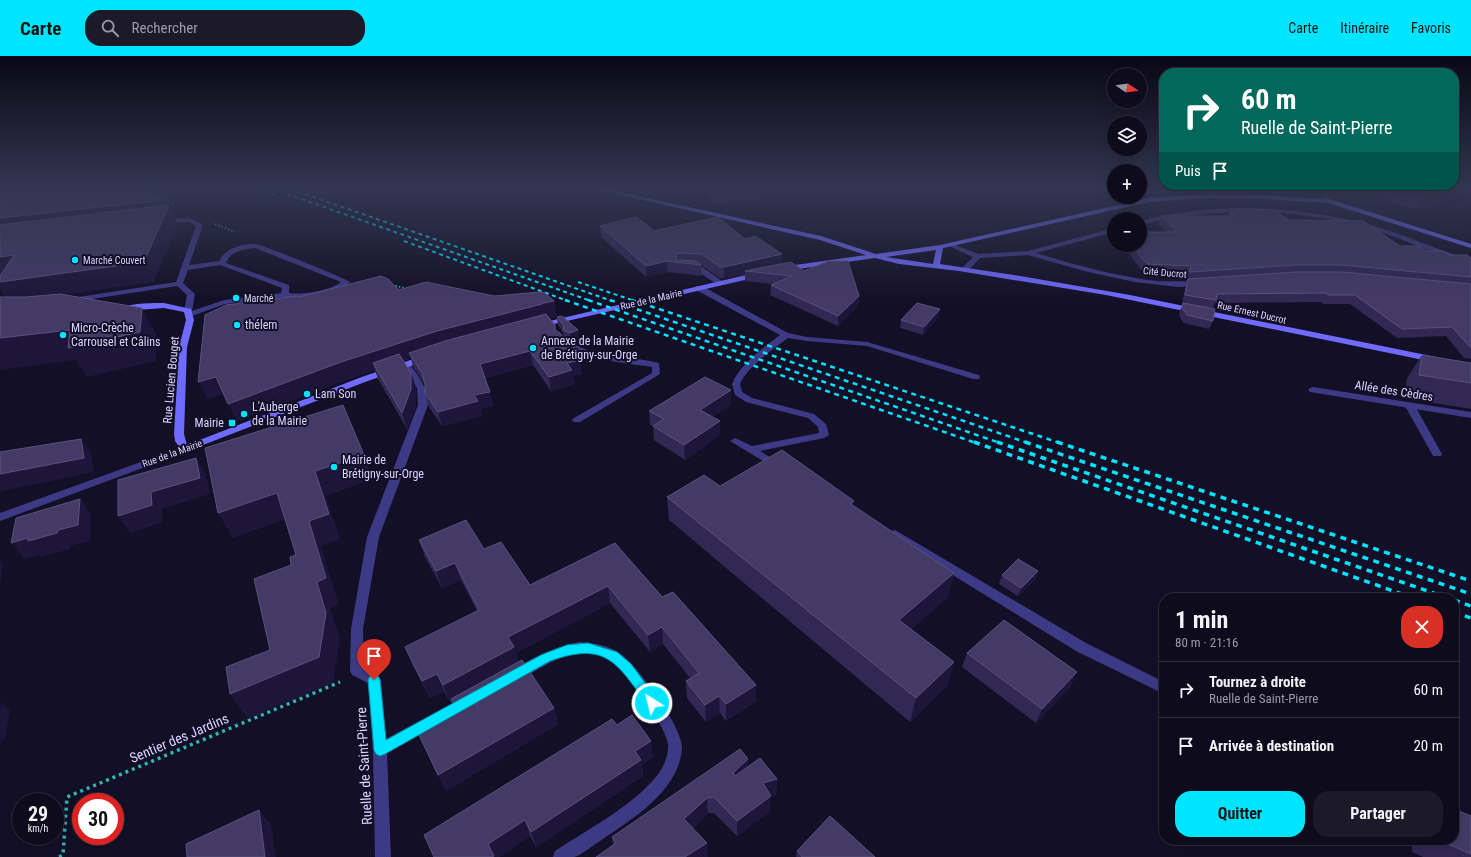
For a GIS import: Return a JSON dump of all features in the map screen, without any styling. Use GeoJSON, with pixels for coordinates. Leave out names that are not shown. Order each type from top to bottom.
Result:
{"type":"FeatureCollection","features":[{"type":"Feature","properties":{"kind":"main road"},"geometry":{"type":"LineString","coordinates":[[766,226],[848,246],[873,256]]}},
{"type":"Feature","properties":{"kind":"main road","name":"Rue de la Mairie"},"geometry":{"type":"LineString","coordinates":[[535,326],[773,271],[940,247],[1033,226]]}},
{"type":"Feature","properties":{"kind":"main road","name":"Rue de la Mairie"},"geometry":{"type":"LineString","coordinates":[[1409,226],[1471,246]]}},
{"type":"Feature","properties":{"kind":"main road"},"geometry":{"type":"LineString","coordinates":[[848,246],[916,250]]}},
{"type":"Feature","properties":{"kind":"main road"},"geometry":{"type":"LineString","coordinates":[[936,266],[940,247]]}},
{"type":"Feature","properties":{"kind":"main road","name":"Rue Ernest Ducrot"},"geometry":{"type":"LineString","coordinates":[[873,256],[899,262],[965,269],[1045,282],[1218,314],[1350,344],[1443,361]]}},
{"type":"Feature","properties":{"kind":"main road"},"geometry":{"type":"LineString","coordinates":[[116,310],[138,307],[166,306],[181,308],[188,313]]}},
{"type":"Feature","properties":{"kind":"main road","name":"Rue Lucien Bouget"},"geometry":{"type":"LineString","coordinates":[[185,449],[178,434],[183,347],[190,320],[188,313]]}},
{"type":"Feature","properties":{"kind":"main road","name":"Rue de la Mairie"},"geometry":{"type":"LineString","coordinates":[[185,449],[432,356]]}},
{"type":"Feature","properties":{"kind":"street"},"geometry":{"type":"LineString","coordinates":[[179,284],[200,226]]}},
{"type":"Feature","properties":{"kind":"street"},"geometry":{"type":"LineString","coordinates":[[1368,226],[1471,263]]}},
{"type":"Feature","properties":{"kind":"street","name":"Cité Ducrot"},"geometry":{"type":"LineString","coordinates":[[978,256],[1028,253],[1107,232]]}},
{"type":"Feature","properties":{"kind":"street"},"geometry":{"type":"LineString","coordinates":[[950,245],[978,256],[965,269]]}},
{"type":"Feature","properties":{"kind":"street"},"geometry":{"type":"LineString","coordinates":[[64,301],[179,284],[191,294],[188,313],[224,302],[285,295],[301,297],[338,288],[346,282],[256,246],[239,247],[224,258],[222,263]]}},
{"type":"Feature","properties":{"kind":"street","name":"Cité Ducrot"},"geometry":{"type":"LineString","coordinates":[[1028,253],[1089,270],[1130,278],[1172,284],[1209,283]]}},
{"type":"Feature","properties":{"kind":"street"},"geometry":{"type":"LineString","coordinates":[[185,268],[222,263],[286,287],[285,295]]}},
{"type":"Feature","properties":{"kind":"street"},"geometry":{"type":"LineString","coordinates":[[682,268],[699,269],[721,283]]}},
{"type":"Feature","properties":{"kind":"street"},"geometry":{"type":"LineString","coordinates":[[699,288],[786,335],[807,339],[867,344],[907,354],[976,377]]}},
{"type":"Feature","properties":{"kind":"street"},"geometry":{"type":"LineString","coordinates":[[550,322],[556,331]]}},
{"type":"Feature","properties":{"kind":"street"},"geometry":{"type":"LineString","coordinates":[[750,450],[824,435],[823,426],[811,416],[749,400],[738,393],[736,384],[739,376],[777,341],[786,335]]}},
{"type":"Feature","properties":{"kind":"street"},"geometry":{"type":"LineString","coordinates":[[562,341],[568,346],[601,356],[656,365],[656,374],[577,420]]}},
{"type":"Feature","properties":{"kind":"street"},"geometry":{"type":"LineString","coordinates":[[357,671],[357,629],[373,537],[423,405],[425,394],[420,384],[406,365]]}},
{"type":"Feature","properties":{"kind":"street","name":"Allée des Cèdres"},"geometry":{"type":"LineString","coordinates":[[1313,390],[1471,415]]}},
{"type":"Feature","properties":{"kind":"street"},"geometry":{"type":"LineString","coordinates":[[1410,406],[1437,454]]}},
{"type":"Feature","properties":{"kind":"street"},"geometry":{"type":"LineString","coordinates":[[735,442],[791,473]]}},
{"type":"Feature","properties":{"kind":"street","name":"Rue de la Mairie"},"geometry":{"type":"LineString","coordinates":[[0,517],[185,449]]}},
{"type":"Feature","properties":{"kind":"street"},"geometry":{"type":"LineString","coordinates":[[887,529],[1081,647],[1159,686]]}},
{"type":"Feature","properties":{"kind":"street"},"geometry":{"type":"LineString","coordinates":[[504,681],[545,658],[567,650],[588,648],[613,656],[627,667],[669,726],[675,743],[672,762],[658,786],[638,805],[561,857]]}},
{"type":"Feature","properties":{"kind":"street","name":"Ruelle de Saint-Pierre"},"geometry":{"type":"LineString","coordinates":[[357,671],[374,680],[380,750],[383,857]]}},
{"type":"Feature","properties":{"kind":"street"},"geometry":{"type":"LineString","coordinates":[[380,750],[477,696]]}},
{"type":"Feature","properties":{"kind":"path","name":"Sentier des Jardins"},"geometry":{"type":"LineString","coordinates":[[59,857],[64,855],[67,797],[343,681],[357,671]]}},
{"type":"Feature","properties":{"kind":"building","name":"Marché Couvert"},"geometry":{"type":"Polygon","coordinates":[[[0,226],[160,226],[144,262],[0,282],[0,276],[14,255],[0,257],[0,226]]]}},
{"type":"Feature","properties":{"kind":"building"},"geometry":{"type":"Polygon","coordinates":[[[600,226],[648,226],[654,231],[675,226],[730,226],[745,239],[755,236],[782,254],[720,267],[702,254],[679,253],[677,255],[677,260],[696,261],[701,265],[667,261],[646,266],[600,226]]]}},
{"type":"Feature","properties":{"kind":"building"},"geometry":{"type":"Polygon","coordinates":[[[1171,226],[1371,226],[1400,246],[1419,246],[1426,251],[1443,251],[1450,255],[1467,255],[1471,258],[1471,277],[1342,265],[1296,265],[1189,272],[1191,266],[1147,264],[1137,252],[1147,252],[1147,232],[1177,232],[1171,226]]]}},
{"type":"Feature","properties":{"kind":"building"},"geometry":{"type":"Polygon","coordinates":[[[829,261],[848,261],[859,296],[838,316],[771,285],[792,276],[745,271],[791,262],[804,271],[829,261]]]}},
{"type":"Feature","properties":{"kind":"building"},"geometry":{"type":"Polygon","coordinates":[[[1296,272],[1342,272],[1471,284],[1471,348],[1452,327],[1402,329],[1355,295],[1328,295],[1326,293],[1217,294],[1216,300],[1185,295],[1188,279],[1296,272]]]}},
{"type":"Feature","properties":{"kind":"building"},"geometry":{"type":"Polygon","coordinates":[[[381,276],[388,279],[399,290],[426,282],[494,296],[540,292],[545,293],[554,301],[437,331],[341,362],[228,404],[216,377],[198,382],[205,315],[226,305],[297,296],[299,297],[381,276]]]}},
{"type":"Feature","properties":{"kind":"building"},"geometry":{"type":"Polygon","coordinates":[[[60,294],[142,308],[140,332],[68,348],[70,330],[0,338],[0,297],[26,297],[60,294]]]}},
{"type":"Feature","properties":{"kind":"building"},"geometry":{"type":"Polygon","coordinates":[[[917,303],[940,309],[924,327],[901,320],[917,303]]]}},
{"type":"Feature","properties":{"kind":"building"},"geometry":{"type":"Polygon","coordinates":[[[1183,303],[1215,309],[1213,321],[1187,315],[1182,308],[1183,303]]]}},
{"type":"Feature","properties":{"kind":"building"},"geometry":{"type":"Polygon","coordinates":[[[546,314],[555,325],[555,330],[560,333],[580,360],[567,363],[572,370],[549,377],[530,351],[480,364],[490,392],[474,395],[478,401],[438,412],[425,393],[425,384],[422,373],[409,353],[445,341],[546,314]]]}},
{"type":"Feature","properties":{"kind":"building"},"geometry":{"type":"Polygon","coordinates":[[[562,316],[578,330],[570,333],[563,330],[564,326],[557,317],[562,316]]]}},
{"type":"Feature","properties":{"kind":"building"},"geometry":{"type":"Polygon","coordinates":[[[399,354],[411,373],[411,389],[402,413],[373,363],[399,354]]]}},
{"type":"Feature","properties":{"kind":"building"},"geometry":{"type":"Polygon","coordinates":[[[1422,355],[1471,363],[1471,383],[1419,375],[1422,355]]]}},
{"type":"Feature","properties":{"kind":"building"},"geometry":{"type":"Polygon","coordinates":[[[705,377],[731,390],[700,410],[720,421],[684,445],[653,426],[664,419],[649,411],[705,377]]]}},
{"type":"Feature","properties":{"kind":"building"},"geometry":{"type":"Polygon","coordinates":[[[343,405],[364,455],[315,471],[329,514],[309,521],[326,578],[317,582],[326,613],[319,657],[230,694],[226,667],[270,650],[254,579],[291,565],[290,557],[296,555],[277,493],[218,513],[205,448],[343,405]]]}},
{"type":"Feature","properties":{"kind":"building"},"geometry":{"type":"Polygon","coordinates":[[[81,439],[84,458],[0,474],[0,452],[81,439]]]}},
{"type":"Feature","properties":{"kind":"building"},"geometry":{"type":"Polygon","coordinates":[[[782,450],[854,501],[851,504],[954,573],[899,620],[954,662],[916,698],[667,497],[704,475],[720,486],[782,450]]]}},
{"type":"Feature","properties":{"kind":"building"},"geometry":{"type":"Polygon","coordinates":[[[196,458],[200,478],[151,492],[152,505],[118,516],[118,480],[196,458]]]}},
{"type":"Feature","properties":{"kind":"building"},"geometry":{"type":"Polygon","coordinates":[[[80,499],[78,525],[58,530],[57,533],[28,541],[28,538],[11,543],[16,518],[80,499]]]}},
{"type":"Feature","properties":{"kind":"building"},"geometry":{"type":"Polygon","coordinates":[[[466,520],[484,549],[501,542],[530,585],[615,543],[662,597],[673,592],[756,685],[726,704],[719,696],[705,705],[686,681],[699,673],[662,627],[648,635],[608,586],[508,637],[514,647],[443,685],[437,674],[422,681],[405,647],[479,610],[455,563],[436,571],[419,540],[466,520]]]}},
{"type":"Feature","properties":{"kind":"building"},"geometry":{"type":"Polygon","coordinates":[[[1018,559],[1038,571],[1021,588],[1002,575],[1018,559]]]}},
{"type":"Feature","properties":{"kind":"building"},"geometry":{"type":"Polygon","coordinates":[[[1004,620],[1077,672],[1042,709],[967,653],[1004,620]]]}},
{"type":"Feature","properties":{"kind":"building"},"geometry":{"type":"Polygon","coordinates":[[[522,660],[554,708],[438,775],[418,733],[457,711],[451,699],[522,660]]]}},
{"type":"Feature","properties":{"kind":"building"},"geometry":{"type":"Polygon","coordinates":[[[632,715],[651,741],[635,751],[641,760],[531,832],[525,820],[488,844],[494,856],[492,857],[434,857],[424,835],[612,719],[617,725],[632,715]]]}},
{"type":"Feature","properties":{"kind":"building"},"geometry":{"type":"Polygon","coordinates":[[[740,749],[748,759],[733,773],[735,776],[760,758],[777,779],[763,783],[771,796],[737,821],[714,797],[707,798],[684,819],[707,843],[685,857],[596,857],[616,843],[612,837],[740,749]]]}},
{"type":"Feature","properties":{"kind":"building"},"geometry":{"type":"Polygon","coordinates":[[[259,810],[265,857],[187,857],[186,844],[259,810]]]}},
{"type":"Feature","properties":{"kind":"building"},"geometry":{"type":"Polygon","coordinates":[[[1459,811],[1471,816],[1471,854],[1450,845],[1459,845],[1459,811]]]}},
{"type":"Feature","properties":{"kind":"building"},"geometry":{"type":"Polygon","coordinates":[[[830,816],[875,857],[802,857],[797,851],[830,816]]]}},
{"type":"Feature","properties":{"kind":"railway"},"geometry":{"type":"LineString","coordinates":[[379,226],[591,301]]}},
{"type":"Feature","properties":{"kind":"railway"},"geometry":{"type":"LineString","coordinates":[[398,226],[612,301]]}},
{"type":"Feature","properties":{"kind":"railway"},"geometry":{"type":"LineString","coordinates":[[404,241],[568,301]]}},
{"type":"Feature","properties":{"kind":"railway"},"geometry":{"type":"LineString","coordinates":[[578,282],[632,300]]}},
{"type":"Feature","properties":{"kind":"railway"},"geometry":{"type":"LineString","coordinates":[[565,300],[976,443]]}},
{"type":"Feature","properties":{"kind":"railway"},"geometry":{"type":"LineString","coordinates":[[588,300],[1000,443]]}},
{"type":"Feature","properties":{"kind":"railway"},"geometry":{"type":"LineString","coordinates":[[610,300],[1028,443]]}},
{"type":"Feature","properties":{"kind":"railway"},"geometry":{"type":"LineString","coordinates":[[632,300],[1060,443]]}},
{"type":"Feature","properties":{"kind":"railway"},"geometry":{"type":"LineString","coordinates":[[974,442],[1399,593]]}},
{"type":"Feature","properties":{"kind":"railway"},"geometry":{"type":"LineString","coordinates":[[997,442],[1434,593]]}},
{"type":"Feature","properties":{"kind":"railway"},"geometry":{"type":"LineString","coordinates":[[1025,442],[1471,594]]}},
{"type":"Feature","properties":{"kind":"railway"},"geometry":{"type":"LineString","coordinates":[[1057,442],[1471,581]]}},
{"type":"Feature","properties":{"kind":"railway"},"geometry":{"type":"LineString","coordinates":[[1459,602],[1471,606]]}},
{"type":"Feature","properties":{"kind":"railway"},"geometry":{"type":"LineString","coordinates":[[1459,614],[1471,618]]}},
{"type":"Feature","properties":{"kind":"place","name":"Marché Couvert"},"geometry":{"type":"Point","coordinates":[75,260]}},
{"type":"Feature","properties":{"kind":"place","name":"Marché"},"geometry":{"type":"Point","coordinates":[236,298]}},
{"type":"Feature","properties":{"kind":"place","name":"thélem"},"geometry":{"type":"Point","coordinates":[237,325]}},
{"type":"Feature","properties":{"kind":"place","name":"Micro-Crèche Carrousel et Câlins"},"geometry":{"type":"Point","coordinates":[63,335]}},
{"type":"Feature","properties":{"kind":"place","name":"Annexe de la Mairie de Brétigny-sur-Orge"},"geometry":{"type":"Point","coordinates":[533,348]}},
{"type":"Feature","properties":{"kind":"place","name":"Lam Son"},"geometry":{"type":"Point","coordinates":[307,394]}},
{"type":"Feature","properties":{"kind":"place","name":"L'Auberge de la Mairie"},"geometry":{"type":"Point","coordinates":[244,414]}},
{"type":"Feature","properties":{"kind":"place","name":"Mairie"},"geometry":{"type":"Point","coordinates":[232,423]}},
{"type":"Feature","properties":{"kind":"place","name":"Mairie de Brétigny-sur-Orge"},"geometry":{"type":"Point","coordinates":[334,467]}},
{"type":"Feature","properties":{"kind":"route"},"geometry":{"type":"LineString","coordinates":[[374,680],[380,750],[545,658],[567,650],[588,648],[613,656],[627,667],[652,703]]}}]}
